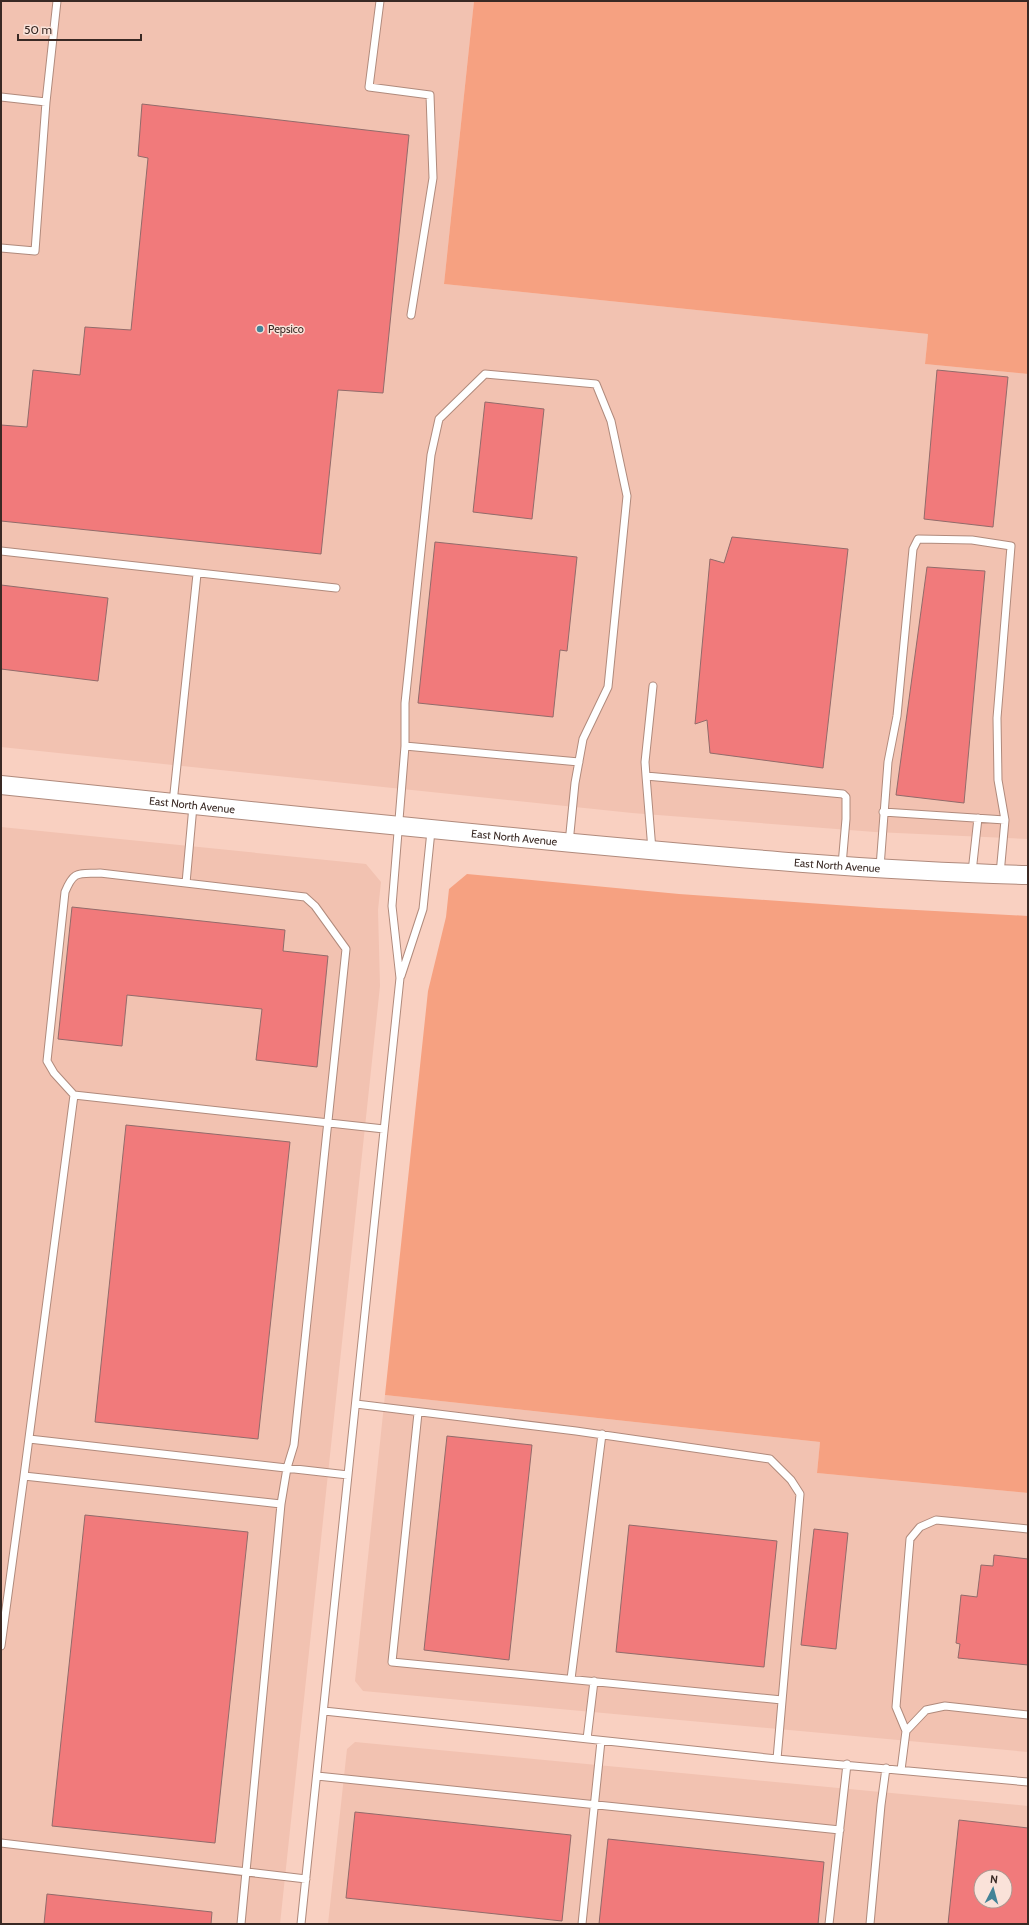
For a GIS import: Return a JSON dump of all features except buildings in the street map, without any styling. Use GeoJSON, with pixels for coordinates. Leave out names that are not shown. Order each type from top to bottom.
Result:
{"type":"FeatureCollection","features":[{"type":"Feature","properties":{"kind":"street","name":"East North Avenue"},"geometry":{"type":"LineString","coordinates":[[1,785],[431,831],[842,865],[1028,875]]}},
{"type":"Feature","properties":{"kind":"lane"},"geometry":{"type":"LineString","coordinates":[[1,248],[35,251],[46,102],[57,1]]}},
{"type":"Feature","properties":{"kind":"lane"},"geometry":{"type":"LineString","coordinates":[[380,1],[369,88],[430,95],[433,178],[411,316]]}},
{"type":"Feature","properties":{"kind":"lane"},"geometry":{"type":"LineString","coordinates":[[1,97],[46,102]]}},
{"type":"Feature","properties":{"kind":"lane"},"geometry":{"type":"LineString","coordinates":[[400,978],[392,906],[405,746],[405,703],[431,455],[438,419],[485,374],[596,384],[611,421],[627,496],[608,687],[583,739],[569,843]]}},
{"type":"Feature","properties":{"kind":"lane"},"geometry":{"type":"LineString","coordinates":[[880,867],[888,762],[897,716],[913,550],[918,539],[972,540],[1011,546],[997,718],[998,780],[1005,820],[1000,874]]}},
{"type":"Feature","properties":{"kind":"lane"},"geometry":{"type":"LineString","coordinates":[[1,551],[197,574],[336,588]]}},
{"type":"Feature","properties":{"kind":"lane"},"geometry":{"type":"LineString","coordinates":[[173,803],[197,574]]}},
{"type":"Feature","properties":{"kind":"lane"},"geometry":{"type":"LineString","coordinates":[[652,850],[645,762],[653,686]]}},
{"type":"Feature","properties":{"kind":"lane"},"geometry":{"type":"LineString","coordinates":[[405,746],[579,762]]}},
{"type":"Feature","properties":{"kind":"lane"},"geometry":{"type":"LineString","coordinates":[[646,776],[843,794],[846,798],[846,820],[842,865]]}},
{"type":"Feature","properties":{"kind":"lane"},"geometry":{"type":"LineString","coordinates":[[186,883],[193,805]]}},
{"type":"Feature","properties":{"kind":"lane"},"geometry":{"type":"LineString","coordinates":[[883,812],[1005,820]]}},
{"type":"Feature","properties":{"kind":"lane"},"geometry":{"type":"LineString","coordinates":[[972,873],[978,818]]}},
{"type":"Feature","properties":{"kind":"lane"},"geometry":{"type":"LineString","coordinates":[[301,1924],[400,978],[423,909],[431,831]]}},
{"type":"Feature","properties":{"kind":"lane"},"geometry":{"type":"LineString","coordinates":[[240,1924],[281,1504],[287,1468],[294,1445],[328,1123],[346,949],[315,906],[305,897],[100,873],[77,874],[72,878],[68,884],[63,904],[47,1061],[54,1073],[74,1095],[328,1123],[384,1129]]}},
{"type":"Feature","properties":{"kind":"lane"},"geometry":{"type":"LineString","coordinates":[[1,1646],[74,1095]]}},
{"type":"Feature","properties":{"kind":"lane"},"geometry":{"type":"LineString","coordinates":[[356,1404],[418,1413],[602,1434],[770,1459],[791,1480],[800,1494],[777,1759]]}},
{"type":"Feature","properties":{"kind":"lane"},"geometry":{"type":"LineString","coordinates":[[418,1413],[392,1662],[782,1700]]}},
{"type":"Feature","properties":{"kind":"lane"},"geometry":{"type":"LineString","coordinates":[[571,1679],[602,1434]]}},
{"type":"Feature","properties":{"kind":"lane"},"geometry":{"type":"LineString","coordinates":[[29,1439],[348,1475]]}},
{"type":"Feature","properties":{"kind":"lane"},"geometry":{"type":"LineString","coordinates":[[24,1476],[281,1504]]}},
{"type":"Feature","properties":{"kind":"lane"},"geometry":{"type":"LineString","coordinates":[[902,1770],[906,1731],[896,1707],[910,1539],[920,1527],[936,1520],[1028,1529]]}},
{"type":"Feature","properties":{"kind":"lane"},"geometry":{"type":"LineString","coordinates":[[587,1739],[594,1681]]}},
{"type":"Feature","properties":{"kind":"lane"},"geometry":{"type":"LineString","coordinates":[[906,1731],[926,1710],[945,1706],[1028,1715]]}},
{"type":"Feature","properties":{"kind":"lane"},"geometry":{"type":"LineString","coordinates":[[324,1711],[777,1759],[847,1764],[1028,1782]]}},
{"type":"Feature","properties":{"kind":"lane"},"geometry":{"type":"LineString","coordinates":[[582,1924],[601,1740]]}},
{"type":"Feature","properties":{"kind":"lane"},"geometry":{"type":"LineString","coordinates":[[829,1924],[847,1764]]}},
{"type":"Feature","properties":{"kind":"lane"},"geometry":{"type":"LineString","coordinates":[[870,1924],[886,1768]]}},
{"type":"Feature","properties":{"kind":"lane"},"geometry":{"type":"LineString","coordinates":[[317,1776],[840,1830]]}},
{"type":"Feature","properties":{"kind":"lane"},"geometry":{"type":"LineString","coordinates":[[1,1842],[306,1879]]}},
{"type":"Feature","properties":{"kind":"shaded area"},"geometry":{"type":"Polygon","coordinates":[[[1,1],[474,1],[444,284],[928,334],[925,364],[1028,374],[1028,839],[875,832],[632,813],[1,747],[1,1]]]}},
{"type":"Feature","properties":{"kind":"shaded area"},"geometry":{"type":"Polygon","coordinates":[[[474,1],[1028,1],[1028,374],[925,364],[928,334],[444,284],[474,1]]]}},
{"type":"Feature","properties":{"kind":"shaded area"},"geometry":{"type":"Polygon","coordinates":[[[1,827],[366,864],[381,882],[378,910],[380,986],[280,1924],[1,1924],[1,827]]]}},
{"type":"Feature","properties":{"kind":"shaded area"},"geometry":{"type":"Polygon","coordinates":[[[467,874],[679,894],[879,908],[1028,916],[1028,1493],[817,1473],[820,1442],[385,1395],[428,991],[446,917],[449,889],[467,874]]]}},
{"type":"Feature","properties":{"kind":"shaded area"},"geometry":{"type":"Polygon","coordinates":[[[385,1395],[820,1442],[817,1473],[1028,1493],[1028,1752],[363,1691],[355,1681],[385,1395]]]}},
{"type":"Feature","properties":{"kind":"shaded area"},"geometry":{"type":"Polygon","coordinates":[[[355,1742],[1028,1806],[1028,1924],[328,1924],[347,1749],[355,1742]]]}},
{"type":"Feature","properties":{"kind":"place","name":"Pepsico"},"geometry":{"type":"Point","coordinates":[260,329]}}]}
